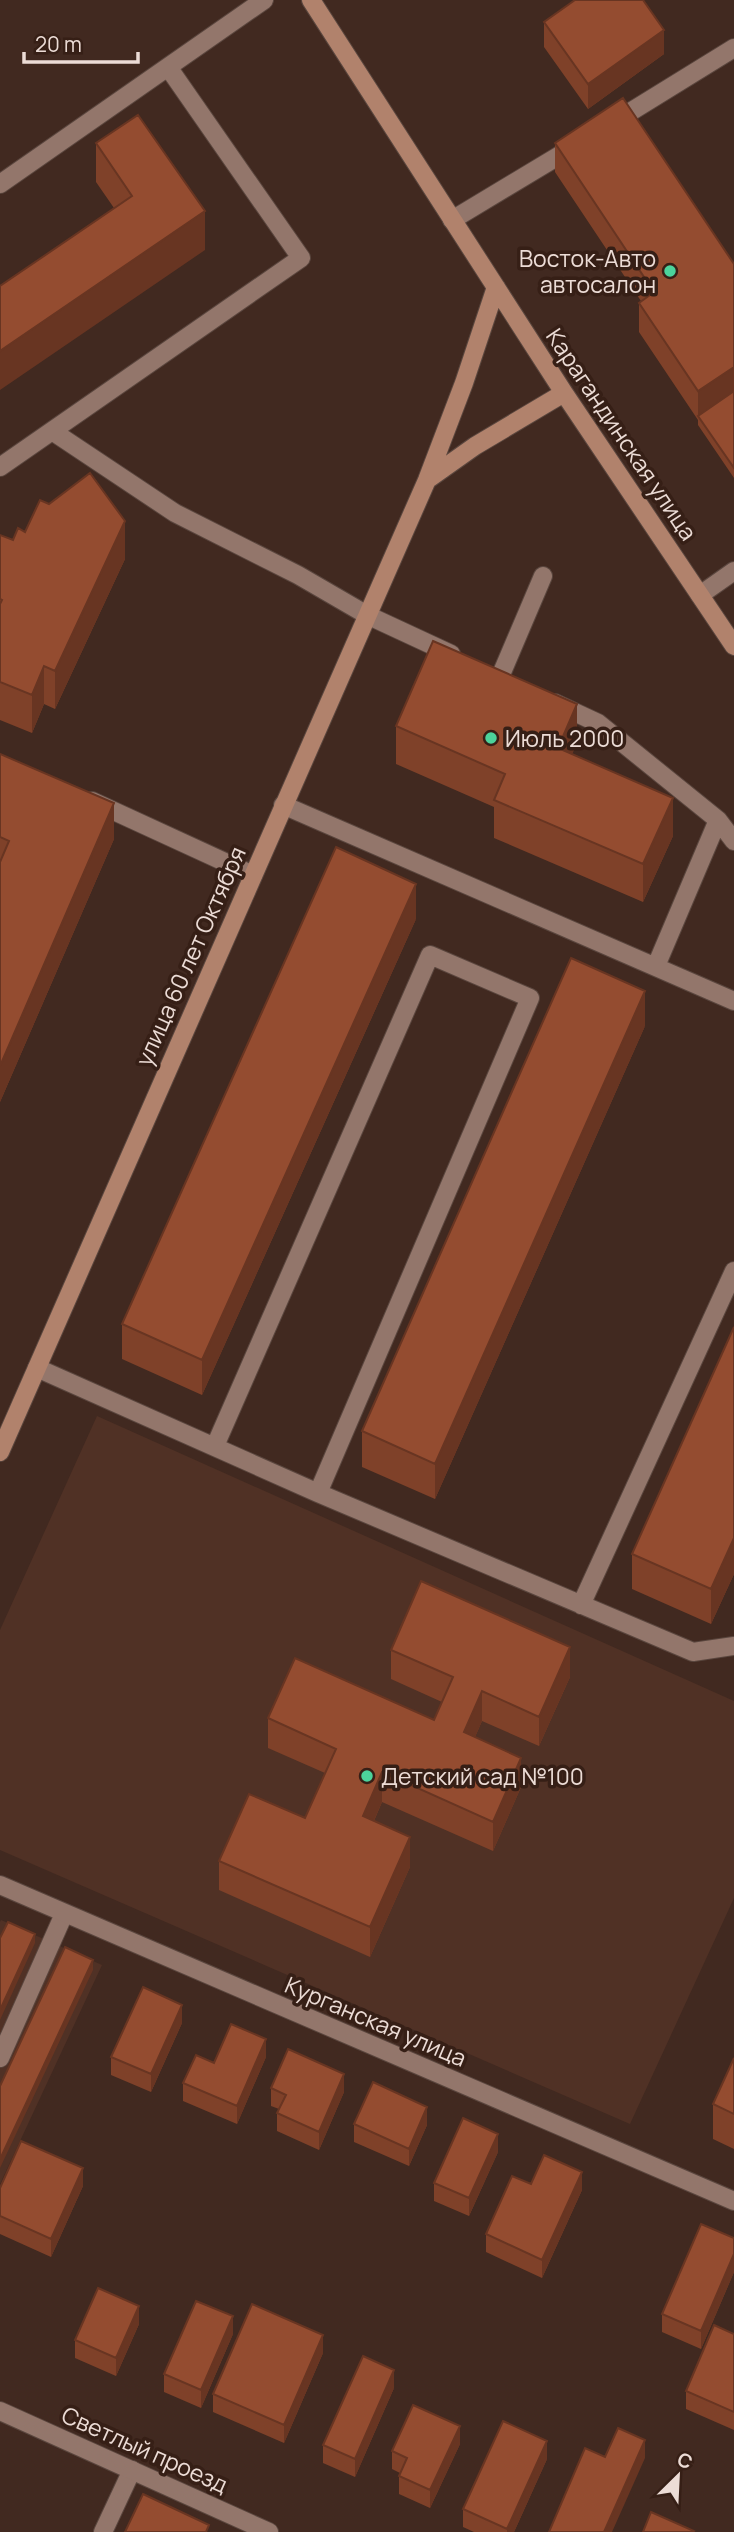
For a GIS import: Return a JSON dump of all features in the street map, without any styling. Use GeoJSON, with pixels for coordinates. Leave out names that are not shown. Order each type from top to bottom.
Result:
{"type":"FeatureCollection","features":[{"type":"Feature","properties":{"kind":"main road","name":"Карагандинская улица"},"geometry":{"type":"LineString","coordinates":[[311,0],[564,393],[734,646]]}},
{"type":"Feature","properties":{"kind":"main road","name":"улица 60 лет Октября"},"geometry":{"type":"LineString","coordinates":[[0,1452],[427,480],[464,383],[496,287]]}},
{"type":"Feature","properties":{"kind":"main road"},"geometry":{"type":"LineString","coordinates":[[427,480],[475,446],[564,393]]}},
{"type":"Feature","properties":{"kind":"street"},"geometry":{"type":"LineString","coordinates":[[0,184],[264,0]]}},
{"type":"Feature","properties":{"kind":"street"},"geometry":{"type":"LineString","coordinates":[[452,220],[734,48]]}},
{"type":"Feature","properties":{"kind":"street"},"geometry":{"type":"LineString","coordinates":[[0,467],[301,258],[168,67]]}},
{"type":"Feature","properties":{"kind":"street"},"geometry":{"type":"LineString","coordinates":[[52,431],[175,513],[298,575],[367,615],[463,660]]}},
{"type":"Feature","properties":{"kind":"street"},"geometry":{"type":"LineString","coordinates":[[700,595],[734,571]]}},
{"type":"Feature","properties":{"kind":"street"},"geometry":{"type":"LineString","coordinates":[[500,677],[543,576]]}},
{"type":"Feature","properties":{"kind":"street"},"geometry":{"type":"LineString","coordinates":[[536,695],[598,723],[718,820],[734,841]]}},
{"type":"Feature","properties":{"kind":"street"},"geometry":{"type":"LineString","coordinates":[[74,793],[253,875]]}},
{"type":"Feature","properties":{"kind":"street"},"geometry":{"type":"LineString","coordinates":[[283,806],[734,1001]]}},
{"type":"Feature","properties":{"kind":"street"},"geometry":{"type":"LineString","coordinates":[[656,966],[718,820]]}},
{"type":"Feature","properties":{"kind":"street"},"geometry":{"type":"LineString","coordinates":[[215,1446],[430,955],[530,998],[318,1493]]}},
{"type":"Feature","properties":{"kind":"street"},"geometry":{"type":"LineString","coordinates":[[581,1605],[734,1271]]}},
{"type":"Feature","properties":{"kind":"street"},"geometry":{"type":"LineString","coordinates":[[37,1368],[318,1493],[693,1652],[734,1646]]}},
{"type":"Feature","properties":{"kind":"street","name":"Курганская улица"},"geometry":{"type":"LineString","coordinates":[[0,1885],[734,2201]]}},
{"type":"Feature","properties":{"kind":"street"},"geometry":{"type":"LineString","coordinates":[[0,2058],[64,1914]]}},
{"type":"Feature","properties":{"kind":"street","name":"Светлый проезд"},"geometry":{"type":"LineString","coordinates":[[0,2411],[269,2532]]}},
{"type":"Feature","properties":{"kind":"street"},"geometry":{"type":"LineString","coordinates":[[103,2532],[132,2470]]}},
{"type":"Feature","properties":{"kind":"shaded area","name":"Детский сад №100"},"geometry":{"type":"Polygon","coordinates":[[[97,1416],[734,1701],[734,1898],[630,2124],[0,1850],[0,1630],[97,1416]]]}},
{"type":"Feature","properties":{"kind":"shaded area"},"geometry":{"type":"Polygon","coordinates":[[[1,1920],[102,1965],[0,2184],[0,1922],[1,1920]]]}},
{"type":"Feature","properties":{"kind":"building"},"geometry":{"type":"Polygon","coordinates":[[[575,0],[643,0],[664,30],[588,84],[544,22],[575,0]]]}},
{"type":"Feature","properties":{"kind":"building","name":"Восток-Авто автосалон"},"geometry":{"type":"Polygon","coordinates":[[[623,98],[734,264],[734,367],[698,391],[639,303],[654,292],[555,143],[623,98]]]}},
{"type":"Feature","properties":{"kind":"building"},"geometry":{"type":"Polygon","coordinates":[[[138,115],[205,211],[0,351],[0,286],[132,196],[96,143],[138,115]]]}},
{"type":"Feature","properties":{"kind":"building"},"geometry":{"type":"Polygon","coordinates":[[[734,391],[734,468],[698,416],[734,391]]]}},
{"type":"Feature","properties":{"kind":"building"},"geometry":{"type":"Polygon","coordinates":[[[90,473],[125,521],[55,671],[44,666],[32,695],[0,682],[0,535],[13,540],[18,528],[25,532],[40,500],[49,504],[90,473]]]}},
{"type":"Feature","properties":{"kind":"building"},"geometry":{"type":"Polygon","coordinates":[[[433,641],[577,704],[558,748],[673,798],[643,864],[494,800],[505,774],[396,726],[433,641]]]}},
{"type":"Feature","properties":{"kind":"building"},"geometry":{"type":"Polygon","coordinates":[[[0,754],[114,803],[0,1066],[0,862],[9,841],[0,837],[0,754]]]}},
{"type":"Feature","properties":{"kind":"building"},"geometry":{"type":"Polygon","coordinates":[[[336,847],[416,884],[202,1360],[122,1324],[336,847]]]}},
{"type":"Feature","properties":{"kind":"building"},"geometry":{"type":"Polygon","coordinates":[[[571,958],[645,991],[435,1464],[362,1431],[571,958]]]}},
{"type":"Feature","properties":{"kind":"building"},"geometry":{"type":"Polygon","coordinates":[[[734,1327],[734,1538],[711,1589],[632,1554],[734,1327]]]}},
{"type":"Feature","properties":{"kind":"building"},"geometry":{"type":"Polygon","coordinates":[[[421,1581],[570,1647],[539,1717],[482,1691],[464,1732],[521,1758],[493,1822],[382,1772],[363,1816],[410,1837],[370,1927],[219,1861],[249,1794],[305,1818],[336,1749],[268,1718],[295,1658],[434,1720],[453,1677],[391,1650],[421,1581]]]}},
{"type":"Feature","properties":{"kind":"building"},"geometry":{"type":"Polygon","coordinates":[[[8,1922],[35,1934],[0,2010],[0,1938],[8,1922]]]}},
{"type":"Feature","properties":{"kind":"building"},"geometry":{"type":"Polygon","coordinates":[[[65,1947],[93,1960],[0,2159],[0,2086],[65,1947]]]}},
{"type":"Feature","properties":{"kind":"building"},"geometry":{"type":"Polygon","coordinates":[[[143,1987],[182,2005],[151,2074],[111,2057],[143,1987]]]}},
{"type":"Feature","properties":{"kind":"building"},"geometry":{"type":"Polygon","coordinates":[[[231,2024],[266,2039],[237,2106],[183,2083],[196,2055],[214,2063],[231,2024]]]}},
{"type":"Feature","properties":{"kind":"building"},"geometry":{"type":"Polygon","coordinates":[[[288,2049],[344,2074],[319,2132],[277,2113],[286,2095],[271,2088],[288,2049]]]}},
{"type":"Feature","properties":{"kind":"building"},"geometry":{"type":"Polygon","coordinates":[[[734,2058],[734,2114],[713,2104],[734,2058]]]}},
{"type":"Feature","properties":{"kind":"building"},"geometry":{"type":"Polygon","coordinates":[[[373,2082],[427,2107],[409,2149],[354,2124],[373,2082]]]}},
{"type":"Feature","properties":{"kind":"building"},"geometry":{"type":"Polygon","coordinates":[[[463,2118],[498,2134],[469,2198],[434,2183],[463,2118]]]}},
{"type":"Feature","properties":{"kind":"building"},"geometry":{"type":"Polygon","coordinates":[[[21,2141],[83,2168],[51,2239],[0,2216],[0,2188],[21,2141]]]}},
{"type":"Feature","properties":{"kind":"building"},"geometry":{"type":"Polygon","coordinates":[[[544,2155],[582,2172],[542,2260],[486,2234],[512,2176],[531,2184],[544,2155]]]}},
{"type":"Feature","properties":{"kind":"building"},"geometry":{"type":"Polygon","coordinates":[[[701,2224],[734,2238],[734,2254],[701,2331],[662,2314],[701,2224]]]}},
{"type":"Feature","properties":{"kind":"building"},"geometry":{"type":"Polygon","coordinates":[[[98,2288],[139,2306],[116,2358],[75,2340],[98,2288]]]}},
{"type":"Feature","properties":{"kind":"building"},"geometry":{"type":"Polygon","coordinates":[[[196,2301],[233,2316],[201,2390],[164,2374],[196,2301]]]}},
{"type":"Feature","properties":{"kind":"building"},"geometry":{"type":"Polygon","coordinates":[[[252,2304],[323,2335],[284,2425],[213,2394],[252,2304]]]}},
{"type":"Feature","properties":{"kind":"building"},"geometry":{"type":"Polygon","coordinates":[[[714,2325],[734,2334],[734,2412],[686,2391],[714,2325]]]}},
{"type":"Feature","properties":{"kind":"building"},"geometry":{"type":"Polygon","coordinates":[[[363,2356],[394,2370],[355,2459],[323,2445],[363,2356]]]}},
{"type":"Feature","properties":{"kind":"building"},"geometry":{"type":"Polygon","coordinates":[[[413,2405],[460,2426],[430,2490],[399,2476],[407,2458],[392,2451],[413,2405]]]}},
{"type":"Feature","properties":{"kind":"building"},"geometry":{"type":"Polygon","coordinates":[[[503,2421],[547,2441],[507,2529],[463,2509],[503,2421]]]}},
{"type":"Feature","properties":{"kind":"building"},"geometry":{"type":"Polygon","coordinates":[[[618,2428],[645,2440],[604,2532],[549,2532],[585,2448],[605,2457],[618,2428]]]}},
{"type":"Feature","properties":{"kind":"building"},"geometry":{"type":"Polygon","coordinates":[[[143,2494],[209,2525],[206,2532],[125,2532],[143,2494]]]}},
{"type":"Feature","properties":{"kind":"building"},"geometry":{"type":"Polygon","coordinates":[[[651,2512],[694,2531],[643,2532],[651,2512]]]}},
{"type":"Feature","properties":{"kind":"place","name":"Восток-Авто автосалон"},"geometry":{"type":"Point","coordinates":[670,271]}},
{"type":"Feature","properties":{"kind":"place","name":"Июль 2000"},"geometry":{"type":"Point","coordinates":[491,738]}},
{"type":"Feature","properties":{"kind":"place","name":"Детский сад №100"},"geometry":{"type":"Point","coordinates":[367,1776]}}]}
